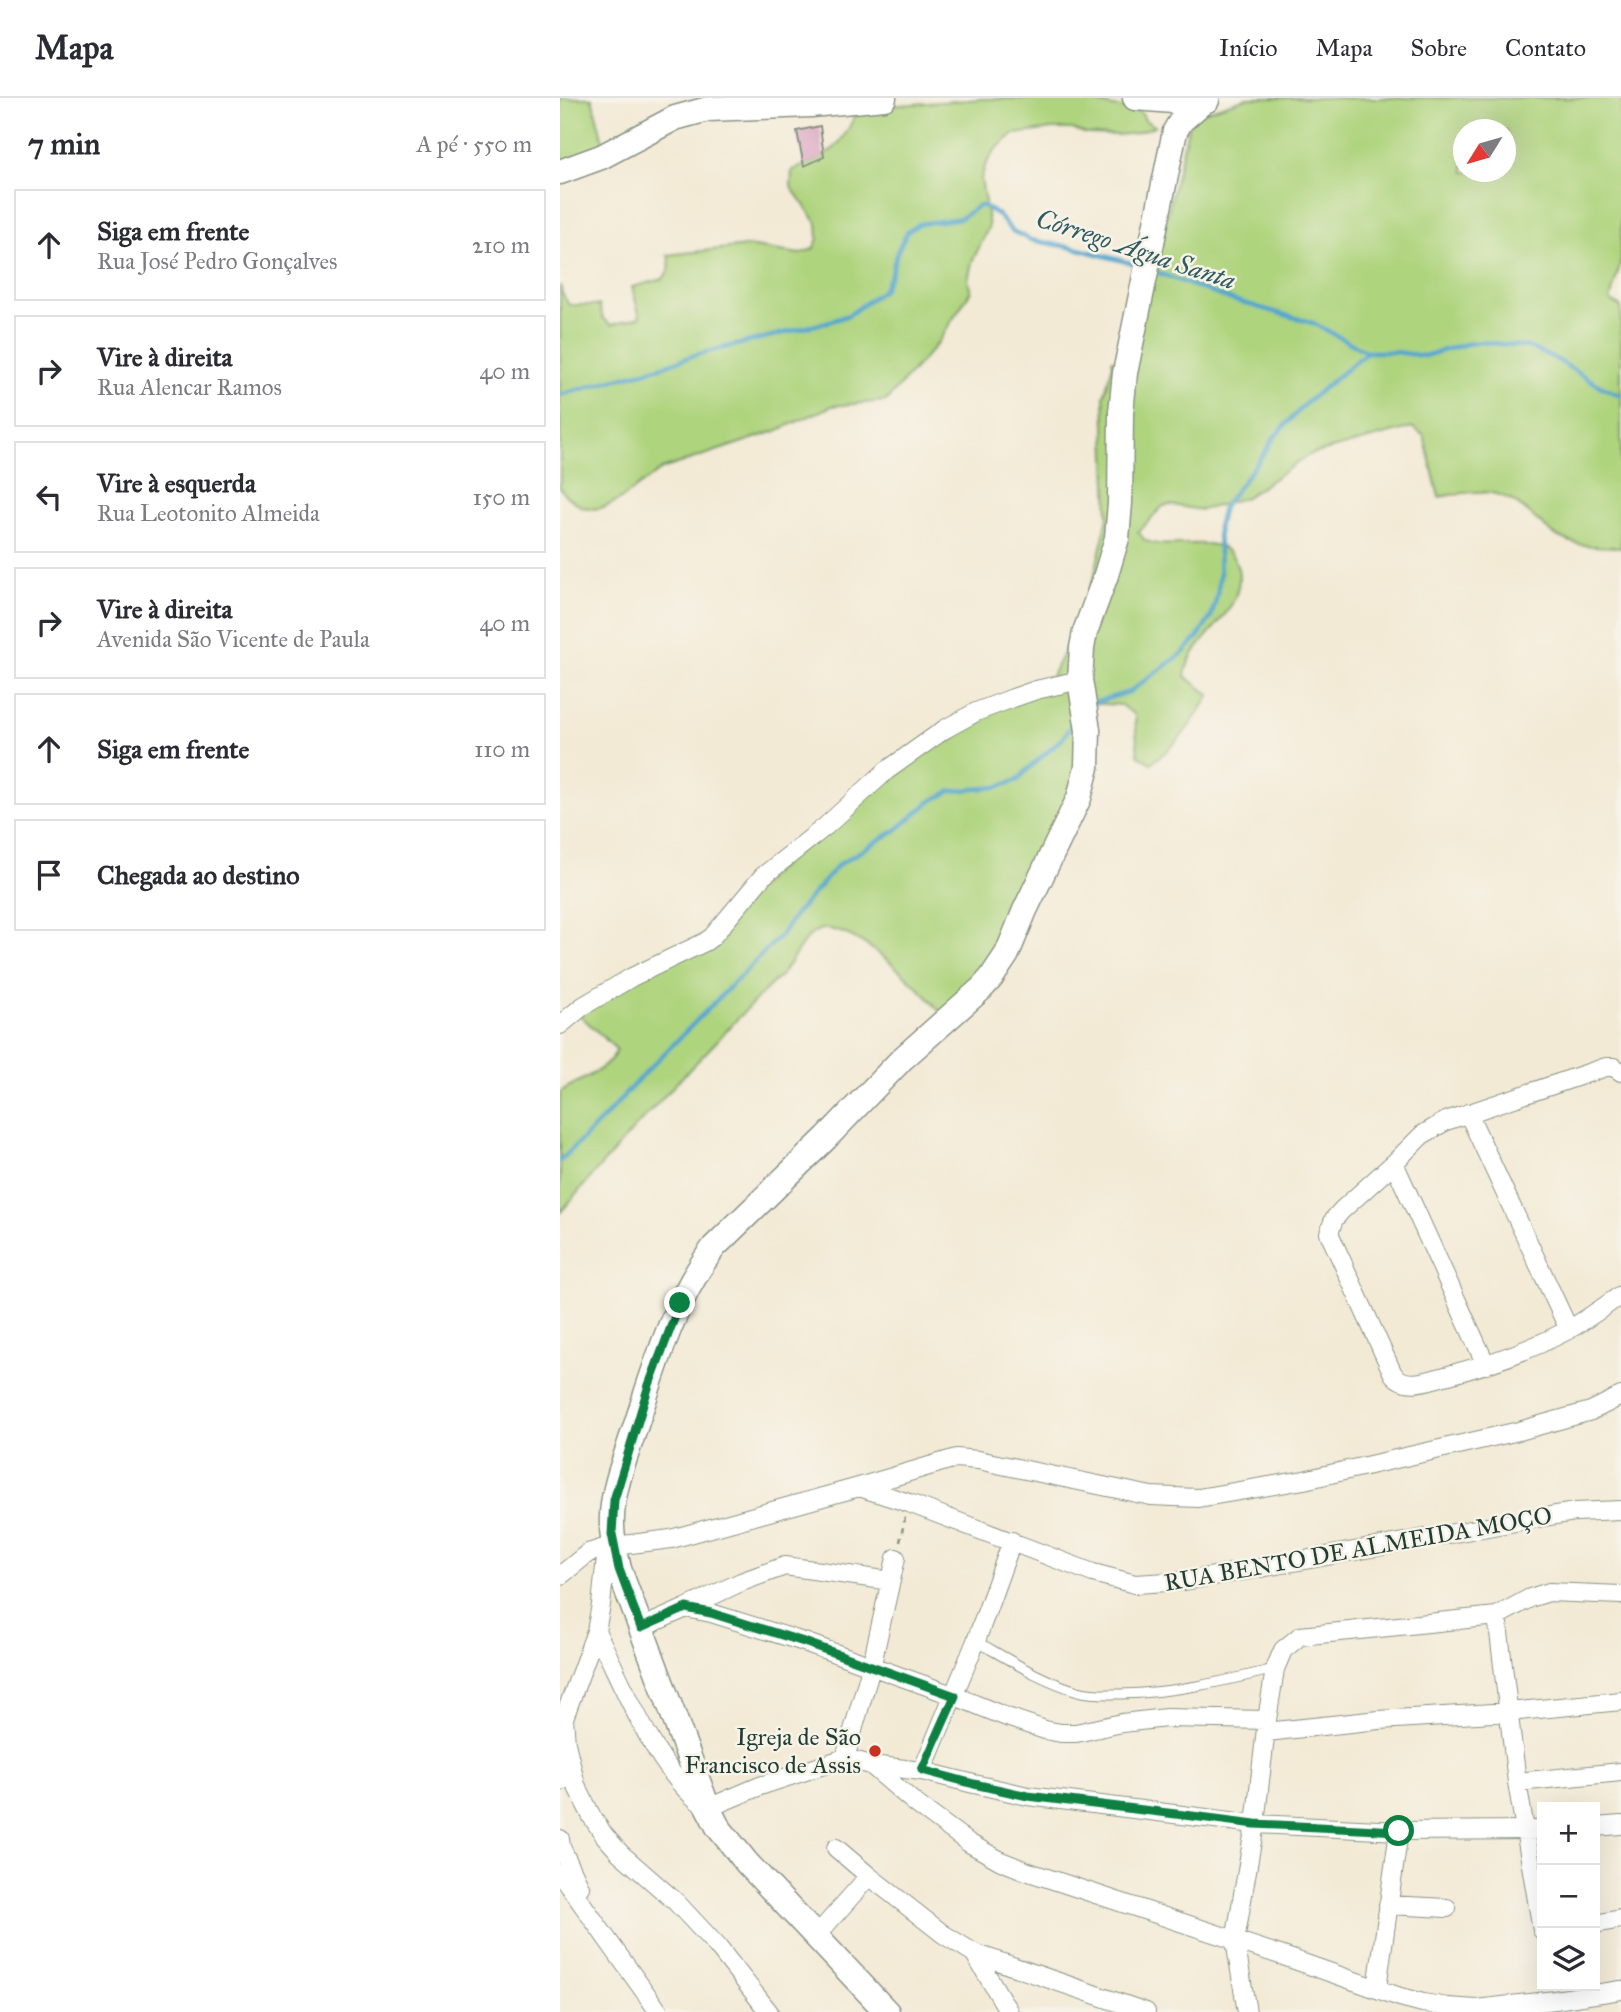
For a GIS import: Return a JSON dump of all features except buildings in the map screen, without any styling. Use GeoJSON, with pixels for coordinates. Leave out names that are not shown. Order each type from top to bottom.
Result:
{"type":"FeatureCollection","features":[{"type":"Feature","properties":{"kind":"street"},"geometry":{"type":"LineString","coordinates":[[560,172],[601,157],[675,118],[708,109],[811,105],[884,98]]}},
{"type":"Feature","properties":{"kind":"street"},"geometry":{"type":"LineString","coordinates":[[1136,98],[1211,100]]}},
{"type":"Feature","properties":{"kind":"street"},"geometry":{"type":"LineString","coordinates":[[1136,98],[1161,118],[1171,148]]}},
{"type":"Feature","properties":{"kind":"street"},"geometry":{"type":"LineString","coordinates":[[769,2012],[718,1945],[604,1835],[576,1785],[566,1743],[564,1718],[596,1631],[610,1547],[614,1500],[671,1324],[701,1264],[713,1247],[826,1138],[902,1059],[991,978],[1007,954],[1079,798],[1087,767],[1088,730],[1080,680],[1085,632],[1116,538],[1120,503],[1122,392],[1177,126],[1188,114],[1211,100]]}},
{"type":"Feature","properties":{"kind":"street"},"geometry":{"type":"LineString","coordinates":[[560,1025],[583,1006],[632,977],[712,937],[763,876],[826,826],[886,771],[945,729],[976,712],[1013,698],[1080,680]]}},
{"type":"Feature","properties":{"kind":"street"},"geometry":{"type":"LineString","coordinates":[[1621,1072],[1614,1067],[1606,1067],[1446,1121],[1422,1135],[1342,1210],[1334,1219],[1329,1233],[1393,1374],[1397,1379],[1410,1383],[1486,1365],[1530,1349],[1569,1330],[1621,1295]]}},
{"type":"Feature","properties":{"kind":"street"},"geometry":{"type":"LineString","coordinates":[[1468,1113],[1569,1330]]}},
{"type":"Feature","properties":{"kind":"street"},"geometry":{"type":"LineString","coordinates":[[1394,1163],[1486,1365]]}},
{"type":"Feature","properties":{"kind":"street"},"geometry":{"type":"LineString","coordinates":[[560,1576],[588,1553],[610,1547],[671,1539],[963,1457],[1151,1496],[1198,1498],[1304,1480],[1519,1431],[1618,1402]]}},
{"type":"Feature","properties":{"kind":"street","name":"RUA BENTO DE ALMEIDA MOÇO"},"geometry":{"type":"LineString","coordinates":[[859,1487],[909,1503],[1103,1576],[1135,1584],[1184,1581],[1575,1512],[1621,1510]]}},
{"type":"Feature","properties":{"kind":"street"},"geometry":{"type":"LineString","coordinates":[[922,1770],[955,1696],[1012,1541]]}},
{"type":"Feature","properties":{"kind":"street"},"geometry":{"type":"LineString","coordinates":[[610,1547],[708,1808],[718,1827],[887,2012]]}},
{"type":"Feature","properties":{"kind":"street"},"geometry":{"type":"LineString","coordinates":[[845,1758],[871,1668],[896,1558]]}},
{"type":"Feature","properties":{"kind":"street"},"geometry":{"type":"LineString","coordinates":[[641,1628],[741,1582],[785,1566],[891,1581]]}},
{"type":"Feature","properties":{"kind":"street"},"geometry":{"type":"LineString","coordinates":[[1247,2012],[1235,1941],[1255,1824],[1275,1669],[1283,1650],[1300,1636],[1497,1616],[1530,1598],[1549,1592],[1621,1595]]}},
{"type":"Feature","properties":{"kind":"street"},"geometry":{"type":"LineString","coordinates":[[686,1608],[744,1623],[955,1696],[1004,1716],[1061,1733],[1076,1733],[1166,1718],[1267,1726],[1509,1712],[1621,1701]]}},
{"type":"Feature","properties":{"kind":"street"},"geometry":{"type":"LineString","coordinates":[[1497,1616],[1517,1782],[1533,1831],[1542,1928]]}},
{"type":"Feature","properties":{"kind":"street"},"geometry":{"type":"LineString","coordinates":[[596,1631],[665,1763],[695,1801],[708,1808]]}},
{"type":"Feature","properties":{"kind":"street"},"geometry":{"type":"LineString","coordinates":[[560,1782],[566,1743]]}},
{"type":"Feature","properties":{"kind":"street"},"geometry":{"type":"LineString","coordinates":[[708,1808],[760,1786],[845,1758],[871,1765],[922,1770],[1028,1796],[1255,1824],[1399,1831],[1533,1831]]}},
{"type":"Feature","properties":{"kind":"street"},"geometry":{"type":"LineString","coordinates":[[871,1765],[958,1835],[1001,1861],[1400,1997],[1448,2007],[1476,2009],[1621,1990]]}},
{"type":"Feature","properties":{"kind":"street"},"geometry":{"type":"LineString","coordinates":[[1517,1782],[1621,1772]]}},
{"type":"Feature","properties":{"kind":"street"},"geometry":{"type":"LineString","coordinates":[[1600,1827],[1621,1825]]}},
{"type":"Feature","properties":{"kind":"street"},"geometry":{"type":"LineString","coordinates":[[1377,1988],[1399,1831]]}},
{"type":"Feature","properties":{"kind":"street"},"geometry":{"type":"LineString","coordinates":[[560,1839],[561,1847],[579,1885],[609,1925],[626,1966]]}},
{"type":"Feature","properties":{"kind":"street"},"geometry":{"type":"LineString","coordinates":[[836,1848],[943,1934],[974,1953],[1146,2012]]}},
{"type":"Feature","properties":{"kind":"street"},"geometry":{"type":"LineString","coordinates":[[560,1873],[659,2012]]}},
{"type":"Feature","properties":{"kind":"street"},"geometry":{"type":"LineString","coordinates":[[816,1936],[869,1876]]}},
{"type":"Feature","properties":{"kind":"street"},"geometry":{"type":"LineString","coordinates":[[1388,1905],[1447,1908]]}},
{"type":"Feature","properties":{"kind":"street"},"geometry":{"type":"LineString","coordinates":[[1600,1923],[1621,1919]]}},
{"type":"Feature","properties":{"kind":"street"},"geometry":{"type":"LineString","coordinates":[[974,1953],[1009,2012]]}},
{"type":"Feature","properties":{"kind":"lane"},"geometry":{"type":"LineString","coordinates":[[976,1642],[1067,1688],[1101,1694],[1163,1691],[1231,1680],[1275,1669]]}},
{"type":"Feature","properties":{"kind":"path"},"geometry":{"type":"LineString","coordinates":[[896,1558],[909,1503]]}},
{"type":"Feature","properties":{"kind":"green space"},"geometry":{"type":"Polygon","coordinates":[[[560,98],[592,98],[604,145],[560,164],[560,98]]]}},
{"type":"Feature","properties":{"kind":"green space"},"geometry":{"type":"Polygon","coordinates":[[[1247,98],[1621,98],[1621,261],[1610,300],[1621,307],[1621,547],[1588,546],[1565,540],[1501,495],[1475,492],[1439,497],[1424,436],[1413,427],[1309,455],[1246,497],[1201,510],[1163,506],[1138,532],[1144,539],[1154,543],[1222,547],[1230,553],[1238,568],[1237,593],[1231,606],[1195,651],[1185,676],[1210,695],[1177,741],[1151,763],[1138,755],[1135,715],[1121,705],[1084,703],[1088,756],[1003,956],[942,1015],[906,976],[872,949],[838,931],[817,931],[805,941],[778,978],[655,1105],[560,1213],[560,1092],[599,1070],[617,1050],[570,1006],[713,935],[774,872],[893,768],[983,710],[1046,688],[1094,577],[1108,517],[1104,396],[1112,360],[1133,356],[1191,116],[1247,98]]]}},
{"type":"Feature","properties":{"kind":"green space"},"geometry":{"type":"Polygon","coordinates":[[[982,99],[1095,102],[1133,109],[1155,126],[1136,133],[1118,135],[1087,134],[1072,129],[1015,134],[994,151],[981,179],[989,226],[972,262],[968,280],[971,291],[937,344],[886,401],[832,406],[776,431],[662,469],[621,499],[605,507],[582,507],[566,496],[560,488],[560,285],[569,305],[599,305],[603,318],[611,325],[640,317],[632,287],[663,279],[670,268],[668,255],[747,246],[800,254],[813,249],[818,239],[817,223],[791,187],[792,170],[826,155],[834,148],[847,132],[858,108],[982,99]]]}},
{"type":"Feature","properties":{"kind":"waterway","name":"Córrego Água Santa"},"geometry":{"type":"LineString","coordinates":[[560,395],[695,355],[849,315],[883,290],[907,232],[919,224],[961,218],[978,206],[997,214],[1012,231],[1031,240],[1075,248],[1138,265]]}},
{"type":"Feature","properties":{"kind":"waterway","name":"Córrego Água Santa"},"geometry":{"type":"LineString","coordinates":[[1153,271],[1226,298],[1313,323],[1367,352],[1424,356],[1482,342],[1528,347],[1556,359],[1621,396]]}},
{"type":"Feature","properties":{"kind":"waterway"},"geometry":{"type":"LineString","coordinates":[[1093,703],[1129,692],[1183,653],[1198,637],[1211,617],[1217,596],[1220,573],[1218,528],[1223,507],[1275,436],[1307,402],[1367,352]]}},
{"type":"Feature","properties":{"kind":"waterway"},"geometry":{"type":"LineString","coordinates":[[560,1161],[781,935],[838,865],[896,830],[931,801],[951,791],[997,787],[1018,780],[1062,739],[1075,720]]}},
{"type":"Feature","properties":{"kind":"place","name":"Igreja de São Francisco de Assis"},"geometry":{"type":"Point","coordinates":[875,1751]}},
{"type":"Feature","properties":{"kind":"route"},"geometry":{"type":"LineString","coordinates":[[680,1303],[649,1385],[614,1500],[612,1515],[612,1534],[619,1569],[641,1628],[686,1608],[711,1613],[804,1642],[955,1696],[922,1770],[974,1784],[1028,1796],[1255,1824],[1399,1831]]}}]}
